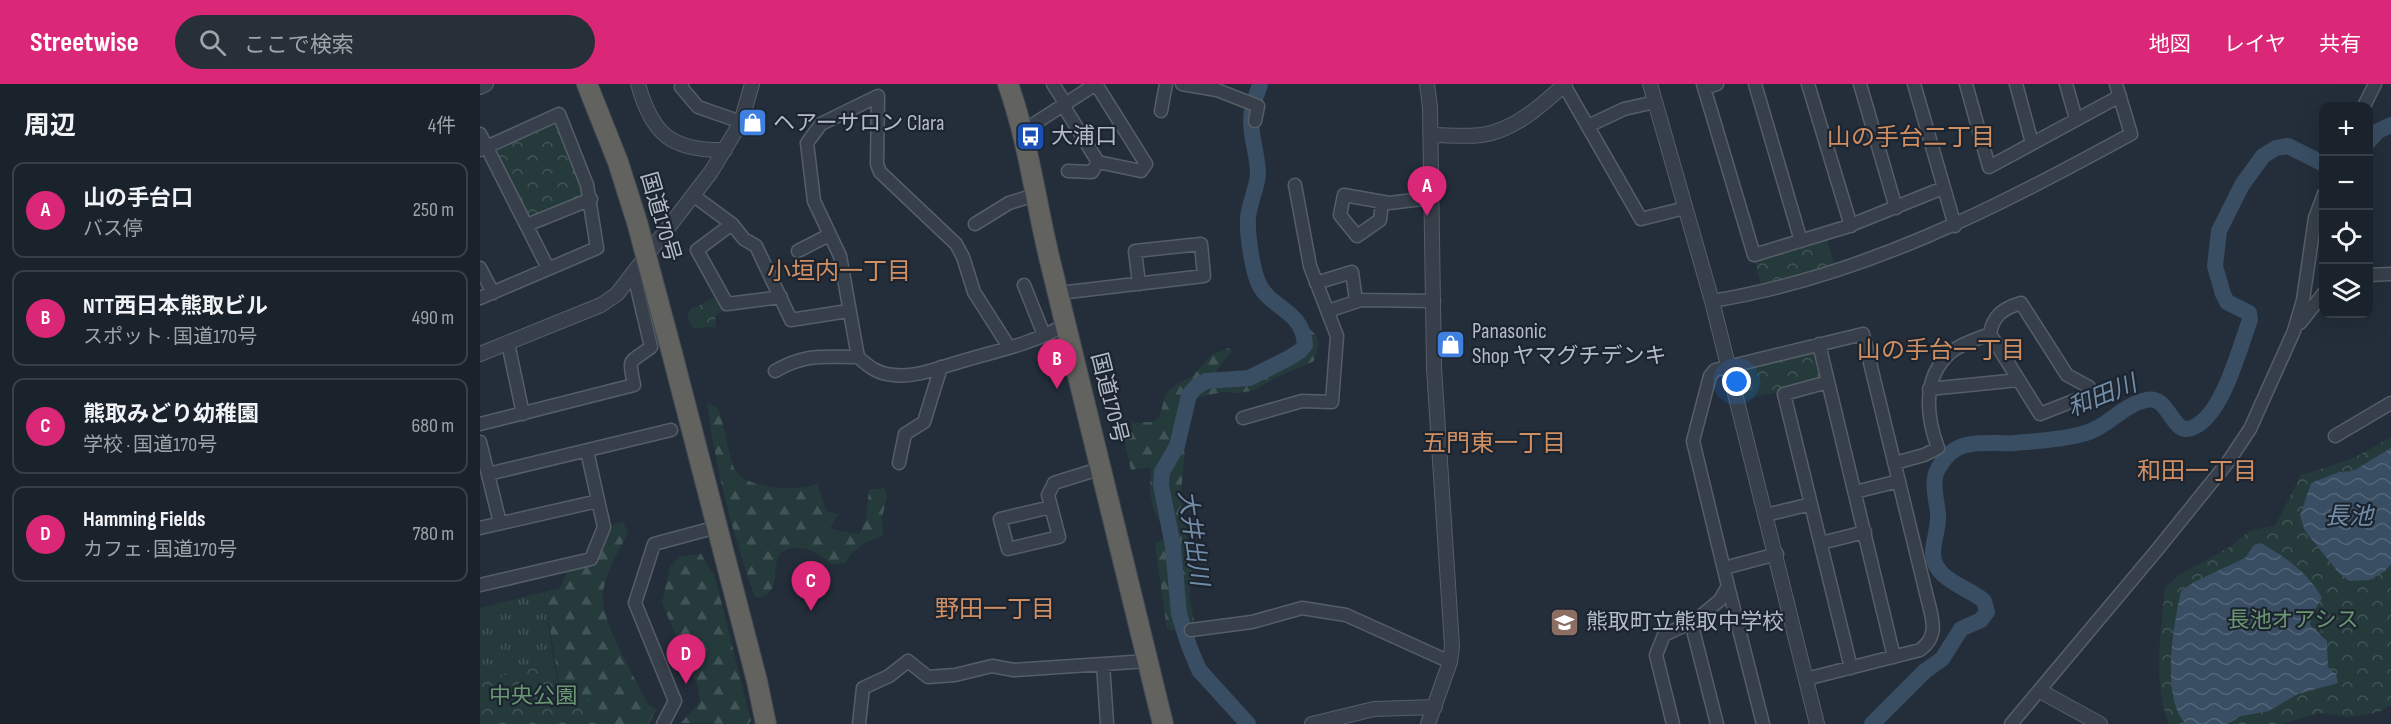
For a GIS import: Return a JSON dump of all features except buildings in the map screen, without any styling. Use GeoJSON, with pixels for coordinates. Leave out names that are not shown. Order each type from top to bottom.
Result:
{"type":"FeatureCollection","features":[{"type":"Feature","properties":{"kind":"highway","name":"国道170号"},"geometry":{"type":"LineString","coordinates":[[587,84],[618,162],[637,222],[757,681],[766,724]]}},
{"type":"Feature","properties":{"kind":"highway","name":"国道170号"},"geometry":{"type":"LineString","coordinates":[[1008,84],[1023,130],[1035,195],[1163,724]]}},
{"type":"Feature","properties":{"kind":"highway","name":"国道170号"},"geometry":{"type":"LineString","coordinates":[[757,681],[773,724]]}},
{"type":"Feature","properties":{"kind":"street"},"geometry":{"type":"LineString","coordinates":[[480,87],[486,84]]}},
{"type":"Feature","properties":{"kind":"street"},"geometry":{"type":"LineString","coordinates":[[638,84],[648,114],[663,136],[684,147],[697,150],[725,150]]}},
{"type":"Feature","properties":{"kind":"street"},"geometry":{"type":"LineString","coordinates":[[682,84],[681,87],[698,107],[741,122]]}},
{"type":"Feature","properties":{"kind":"street"},"geometry":{"type":"LineString","coordinates":[[480,354],[601,305],[617,294],[694,196],[725,150],[741,122],[752,84]]}},
{"type":"Feature","properties":{"kind":"street"},"geometry":{"type":"LineString","coordinates":[[1023,130],[1064,104],[1096,84],[1146,164],[1141,171],[1098,162],[1064,104],[1053,84]]}},
{"type":"Feature","properties":{"kind":"street"},"geometry":{"type":"LineString","coordinates":[[1161,111],[1166,84]]}},
{"type":"Feature","properties":{"kind":"street"},"geometry":{"type":"LineString","coordinates":[[1182,84],[1218,90],[1254,104],[1256,121]]}},
{"type":"Feature","properties":{"kind":"street"},"geometry":{"type":"LineString","coordinates":[[1427,84],[1434,368],[1452,646],[1450,662],[1428,724]]}},
{"type":"Feature","properties":{"kind":"street"},"geometry":{"type":"LineString","coordinates":[[1650,84],[1712,302],[1817,724]]}},
{"type":"Feature","properties":{"kind":"street"},"geometry":{"type":"LineString","coordinates":[[1717,84],[1704,86],[1754,255],[1851,226],[1943,188]]}},
{"type":"Feature","properties":{"kind":"street"},"geometry":{"type":"LineString","coordinates":[[1755,84],[1801,241]]}},
{"type":"Feature","properties":{"kind":"street"},"geometry":{"type":"LineString","coordinates":[[1808,84],[1851,226]]}},
{"type":"Feature","properties":{"kind":"street"},"geometry":{"type":"LineString","coordinates":[[1860,84],[1896,208]]}},
{"type":"Feature","properties":{"kind":"street"},"geometry":{"type":"LineString","coordinates":[[1914,84],[1955,225]]}},
{"type":"Feature","properties":{"kind":"street"},"geometry":{"type":"LineString","coordinates":[[1712,302],[1790,284],[1836,270],[1955,225],[2131,134],[2118,90],[2076,119],[1989,167],[1966,84]]}},
{"type":"Feature","properties":{"kind":"street"},"geometry":{"type":"LineString","coordinates":[[2016,84],[2032,143]]}},
{"type":"Feature","properties":{"kind":"street"},"geometry":{"type":"LineString","coordinates":[[2066,84],[2076,119]]}},
{"type":"Feature","properties":{"kind":"street"},"geometry":{"type":"LineString","coordinates":[[2366,102],[2375,84]]}},
{"type":"Feature","properties":{"kind":"street"},"geometry":{"type":"LineString","coordinates":[[1430,135],[1483,135],[1499,130],[1521,120],[1565,85],[1641,219],[1685,208]]}},
{"type":"Feature","properties":{"kind":"street"},"geometry":{"type":"LineString","coordinates":[[1009,347],[974,292],[963,257],[956,244],[880,172],[877,164],[878,96],[821,124],[807,143],[814,201],[840,256],[858,357],[874,371],[896,376],[941,367],[1009,347],[1044,335],[1066,324]]}},
{"type":"Feature","properties":{"kind":"street"},"geometry":{"type":"LineString","coordinates":[[1588,126],[1624,109],[1656,102]]}},
{"type":"Feature","properties":{"kind":"street"},"geometry":{"type":"LineString","coordinates":[[480,298],[597,248],[591,199],[576,153],[559,114],[483,148]]}},
{"type":"Feature","properties":{"kind":"street"},"geometry":{"type":"LineString","coordinates":[[480,134],[483,148],[527,225],[548,268]]}},
{"type":"Feature","properties":{"kind":"street"},"geometry":{"type":"LineString","coordinates":[[1068,171],[1092,172],[1098,162]]}},
{"type":"Feature","properties":{"kind":"street"},"geometry":{"type":"LineString","coordinates":[[1243,418],[1302,401],[1332,402],[1337,336],[1310,266],[1295,185]]}},
{"type":"Feature","properties":{"kind":"street"},"geometry":{"type":"LineString","coordinates":[[975,224],[1009,203],[1035,195]]}},
{"type":"Feature","properties":{"kind":"street"},"geometry":{"type":"LineString","coordinates":[[694,196],[732,224],[744,239],[756,246],[791,320],[848,311]]}},
{"type":"Feature","properties":{"kind":"street"},"geometry":{"type":"LineString","coordinates":[[1382,202],[1431,198]]}},
{"type":"Feature","properties":{"kind":"street"},"geometry":{"type":"LineString","coordinates":[[527,225],[591,199]]}},
{"type":"Feature","properties":{"kind":"street"},"geometry":{"type":"LineString","coordinates":[[2011,724],[2228,462],[2259,411],[2294,331],[2303,300],[2315,218],[2319,207]]}},
{"type":"Feature","properties":{"kind":"street"},"geometry":{"type":"LineString","coordinates":[[732,224],[696,250],[727,304],[781,297]]}},
{"type":"Feature","properties":{"kind":"street"},"geometry":{"type":"LineString","coordinates":[[798,251],[829,235]]}},
{"type":"Feature","properties":{"kind":"street"},"geometry":{"type":"LineString","coordinates":[[1059,293],[1139,284],[1204,276],[1201,244],[1135,251],[1139,284]]}},
{"type":"Feature","properties":{"kind":"street"},"geometry":{"type":"LineString","coordinates":[[480,268],[493,293]]}},
{"type":"Feature","properties":{"kind":"street"},"geometry":{"type":"LineString","coordinates":[[1316,283],[1352,272],[1356,301]]}},
{"type":"Feature","properties":{"kind":"street"},"geometry":{"type":"LineString","coordinates":[[2373,275],[2391,274]]}},
{"type":"Feature","properties":{"kind":"street"},"geometry":{"type":"LineString","coordinates":[[480,424],[634,386],[630,364],[633,359],[651,347],[634,275]]}},
{"type":"Feature","properties":{"kind":"street"},"geometry":{"type":"LineString","coordinates":[[1024,285],[1044,335]]}},
{"type":"Feature","properties":{"kind":"street"},"geometry":{"type":"LineString","coordinates":[[2294,331],[2319,299]]}},
{"type":"Feature","properties":{"kind":"street"},"geometry":{"type":"LineString","coordinates":[[1328,311],[1356,301],[1434,301]]}},
{"type":"Feature","properties":{"kind":"street"},"geometry":{"type":"LineString","coordinates":[[2021,303],[2067,375],[2089,387],[2091,394],[2040,414],[2019,380],[1990,334],[1991,326],[2005,308],[2021,303]]}},
{"type":"Feature","properties":{"kind":"street"},"geometry":{"type":"LineString","coordinates":[[1763,724],[1693,441],[1710,376],[1715,370],[1863,334],[1926,592],[1933,634],[1929,644],[1920,650],[1806,679]]}},
{"type":"Feature","properties":{"kind":"street"},"geometry":{"type":"LineString","coordinates":[[1895,463],[1924,455],[1938,448],[1929,415],[1929,389],[1933,376],[1952,352],[1990,334]]}},
{"type":"Feature","properties":{"kind":"street"},"geometry":{"type":"LineString","coordinates":[[508,343],[523,414]]}},
{"type":"Feature","properties":{"kind":"street"},"geometry":{"type":"LineString","coordinates":[[1819,344],[1894,657]]}},
{"type":"Feature","properties":{"kind":"street"},"geometry":{"type":"LineString","coordinates":[[775,371],[794,360],[806,357],[858,357]]}},
{"type":"Feature","properties":{"kind":"street"},"geometry":{"type":"LineString","coordinates":[[899,462],[905,434],[924,422],[941,367]]}},
{"type":"Feature","properties":{"kind":"street"},"geometry":{"type":"LineString","coordinates":[[1929,389],[2019,380]]}},
{"type":"Feature","properties":{"kind":"street"},"geometry":{"type":"LineString","coordinates":[[1828,382],[1784,394],[1851,668]]}},
{"type":"Feature","properties":{"kind":"street"},"geometry":{"type":"LineString","coordinates":[[2335,436],[2391,403]]}},
{"type":"Feature","properties":{"kind":"street"},"geometry":{"type":"LineString","coordinates":[[488,474],[671,430]]}},
{"type":"Feature","properties":{"kind":"street"},"geometry":{"type":"LineString","coordinates":[[480,442],[500,523]]}},
{"type":"Feature","properties":{"kind":"street"},"geometry":{"type":"LineString","coordinates":[[480,585],[591,559],[604,527],[587,451]]}},
{"type":"Feature","properties":{"kind":"street"},"geometry":{"type":"LineString","coordinates":[[1051,507],[1000,519],[1008,549],[1059,537],[1048,495],[1054,483],[1102,468]]}},
{"type":"Feature","properties":{"kind":"street"},"geometry":{"type":"LineString","coordinates":[[1855,492],[1899,481]]}},
{"type":"Feature","properties":{"kind":"street"},"geometry":{"type":"LineString","coordinates":[[480,528],[598,501]]}},
{"type":"Feature","properties":{"kind":"street"},"geometry":{"type":"LineString","coordinates":[[1766,515],[1811,504]]}},
{"type":"Feature","properties":{"kind":"street"},"geometry":{"type":"LineString","coordinates":[[663,724],[675,701],[635,603],[654,544],[717,526]]}},
{"type":"Feature","properties":{"kind":"street"},"geometry":{"type":"LineString","coordinates":[[1821,543],[1865,532]]}},
{"type":"Feature","properties":{"kind":"street"},"geometry":{"type":"LineString","coordinates":[[1724,568],[1776,554]]}},
{"type":"Feature","properties":{"kind":"street"},"geometry":{"type":"LineString","coordinates":[[1673,724],[1656,655],[1664,635],[1691,622],[1720,600],[1728,586]]}},
{"type":"Feature","properties":{"kind":"street"},"geometry":{"type":"LineString","coordinates":[[1191,630],[1252,622],[1302,608],[1346,615],[1450,662]]}},
{"type":"Feature","properties":{"kind":"street"},"geometry":{"type":"LineString","coordinates":[[1691,622],[1717,724]]}},
{"type":"Feature","properties":{"kind":"street"},"geometry":{"type":"LineString","coordinates":[[859,724],[863,688],[889,676],[908,661],[928,676],[955,675],[992,666],[1014,670],[1148,661]]}},
{"type":"Feature","properties":{"kind":"street"},"geometry":{"type":"LineString","coordinates":[[1103,664],[1107,724]]}},
{"type":"Feature","properties":{"kind":"street"},"geometry":{"type":"LineString","coordinates":[[2040,691],[2081,720],[2100,724]]}},
{"type":"Feature","properties":{"kind":"street"},"geometry":{"type":"LineString","coordinates":[[1312,724],[1374,709],[1435,707]]}},
{"type":"Feature","properties":{"kind":"green space"},"geometry":{"type":"Polygon","coordinates":[[[552,121],[559,125],[584,191],[581,197],[533,217],[526,213],[495,152],[552,121]]]}},
{"type":"Feature","properties":{"kind":"green space"},"geometry":{"type":"Polygon","coordinates":[[[1825,234],[1836,270],[1763,291],[1754,259],[1825,234]]]}},
{"type":"Feature","properties":{"kind":"green space"},"geometry":{"type":"Polygon","coordinates":[[[721,294],[729,307],[715,316],[716,327],[693,328],[687,316],[690,310],[721,294]]]}},
{"type":"Feature","properties":{"kind":"green space"},"geometry":{"type":"Polygon","coordinates":[[[1303,324],[1317,336],[1319,344],[1314,361],[1277,377],[1255,390],[1239,393],[1222,392],[1199,397],[1191,405],[1187,422],[1181,494],[1194,584],[1190,587],[1189,597],[1195,625],[1191,630],[1167,629],[1155,544],[1166,536],[1153,508],[1150,493],[1151,467],[1131,470],[1124,439],[1133,431],[1131,423],[1152,422],[1159,418],[1166,393],[1178,383],[1193,376],[1211,355],[1229,348],[1232,352],[1217,370],[1217,383],[1258,377],[1302,352],[1307,342],[1303,324]]]}},
{"type":"Feature","properties":{"kind":"green space"},"geometry":{"type":"Polygon","coordinates":[[[1819,344],[1828,382],[1744,399],[1738,376],[1740,365],[1819,344]]]}},
{"type":"Feature","properties":{"kind":"green space"},"geometry":{"type":"Polygon","coordinates":[[[707,403],[718,408],[734,468],[740,475],[749,481],[772,487],[797,488],[817,484],[826,511],[838,514],[829,529],[860,534],[866,518],[869,490],[884,488],[887,496],[882,518],[883,536],[861,546],[845,563],[832,565],[807,549],[795,548],[784,551],[778,557],[772,588],[763,596],[755,597],[726,501],[707,403]]]}},
{"type":"Feature","properties":{"kind":"green space","name":"長池オアシス"},"geometry":{"type":"Polygon","coordinates":[[[2391,437],[2391,705],[2379,712],[2352,717],[2319,713],[2282,724],[2169,724],[2159,674],[2165,588],[2179,575],[2228,548],[2251,530],[2275,526],[2301,475],[2352,459],[2391,437]]]}},
{"type":"Feature","properties":{"kind":"green space"},"geometry":{"type":"Polygon","coordinates":[[[623,522],[628,533],[607,576],[603,602],[610,627],[622,654],[648,704],[657,710],[648,724],[587,724],[561,696],[544,592],[560,588],[568,569],[593,565],[609,526],[623,522]]]}},
{"type":"Feature","properties":{"kind":"green space"},"geometry":{"type":"Polygon","coordinates":[[[701,554],[715,577],[751,721],[748,724],[681,723],[700,702],[698,686],[662,603],[670,567],[680,556],[701,554]]]}},
{"type":"Feature","properties":{"kind":"green space"},"geometry":{"type":"Polygon","coordinates":[[[544,592],[554,663],[480,682],[480,608],[544,592]]]}},
{"type":"Feature","properties":{"kind":"green space","name":"中央公園"},"geometry":{"type":"Polygon","coordinates":[[[554,663],[561,696],[579,692],[593,704],[608,724],[480,724],[480,682],[554,663]]]}},
{"type":"Feature","properties":{"kind":"water","name":"長池"},"geometry":{"type":"Polygon","coordinates":[[[2391,448],[2391,564],[2385,571],[2370,580],[2349,581],[2339,573],[2305,531],[2300,516],[2311,483],[2339,472],[2353,471],[2391,448]]]}},
{"type":"Feature","properties":{"kind":"water"},"geometry":{"type":"Polygon","coordinates":[[[2261,543],[2303,573],[2322,598],[2311,616],[2310,625],[2327,641],[2328,667],[2336,674],[2338,683],[2298,694],[2269,711],[2241,716],[2227,724],[2186,724],[2178,712],[2173,697],[2171,679],[2175,622],[2181,591],[2194,582],[2245,558],[2254,545],[2261,543]]]}},
{"type":"Feature","properties":{"kind":"waterway","name":"大井出川"},"geometry":{"type":"LineString","coordinates":[[1248,724],[1199,670],[1189,646],[1179,614],[1173,546],[1161,485],[1162,472],[1177,446],[1189,395],[1195,388],[1206,381],[1249,378],[1287,359],[1305,345],[1303,333],[1292,316],[1263,291],[1256,276],[1250,250],[1248,218],[1258,174],[1251,118],[1253,103],[1260,84]]}},
{"type":"Feature","properties":{"kind":"waterway","name":"和田川"},"geometry":{"type":"LineString","coordinates":[[2373,136],[2378,131],[2391,125]]}},
{"type":"Feature","properties":{"kind":"waterway","name":"和田川"},"geometry":{"type":"LineString","coordinates":[[1872,724],[1925,671],[1942,659],[1961,629],[1981,620],[1987,612],[1984,601],[1945,577],[1935,563],[1933,549],[1938,519],[1935,482],[1937,470],[1942,462],[1956,449],[1969,444],[2040,441],[2082,434],[2146,400],[2161,403],[2180,427],[2186,429],[2194,427],[2204,420],[2222,395],[2250,320],[2249,313],[2227,302],[2223,294],[2215,266],[2219,231],[2242,185],[2263,156],[2276,148],[2288,146],[2319,162]]}},
{"type":"Feature","properties":{"kind":"place","name":"ヘアーサロン Clara"},"geometry":{"type":"Point","coordinates":[752,123]}},
{"type":"Feature","properties":{"kind":"place","name":"大浦口"},"geometry":{"type":"Point","coordinates":[1030,136]}},
{"type":"Feature","properties":{"kind":"place","name":"山の手台口"},"geometry":{"type":"Point","coordinates":[1427,216]}},
{"type":"Feature","properties":{"kind":"place","name":"Panasonic Shop ヤマグチデンキ"},"geometry":{"type":"Point","coordinates":[1451,344]}},
{"type":"Feature","properties":{"kind":"place","name":"NTT西日本熊取ビル"},"geometry":{"type":"Point","coordinates":[1057,389]}},
{"type":"Feature","properties":{"kind":"place","name":"熊取みどり幼稚園"},"geometry":{"type":"Point","coordinates":[811,611]}},
{"type":"Feature","properties":{"kind":"place","name":"熊取町立熊取中学校"},"geometry":{"type":"Point","coordinates":[1565,622]}},
{"type":"Feature","properties":{"kind":"place","name":"Hamming Fields"},"geometry":{"type":"Point","coordinates":[686,684]}},
{"type":"Feature","properties":{"kind":"district","name":"山の手台二丁目"},"geometry":{"type":"Point","coordinates":[1911,137]}},
{"type":"Feature","properties":{"kind":"district","name":"小垣内一丁目"},"geometry":{"type":"Point","coordinates":[839,271]}},
{"type":"Feature","properties":{"kind":"district","name":"山の手台一丁目"},"geometry":{"type":"Point","coordinates":[1941,350]}},
{"type":"Feature","properties":{"kind":"district","name":"五門東一丁目"},"geometry":{"type":"Point","coordinates":[1494,443]}},
{"type":"Feature","properties":{"kind":"district","name":"和田一丁目"},"geometry":{"type":"Point","coordinates":[2197,471]}},
{"type":"Feature","properties":{"kind":"district","name":"野田一丁目"},"geometry":{"type":"Point","coordinates":[995,609]}}]}
